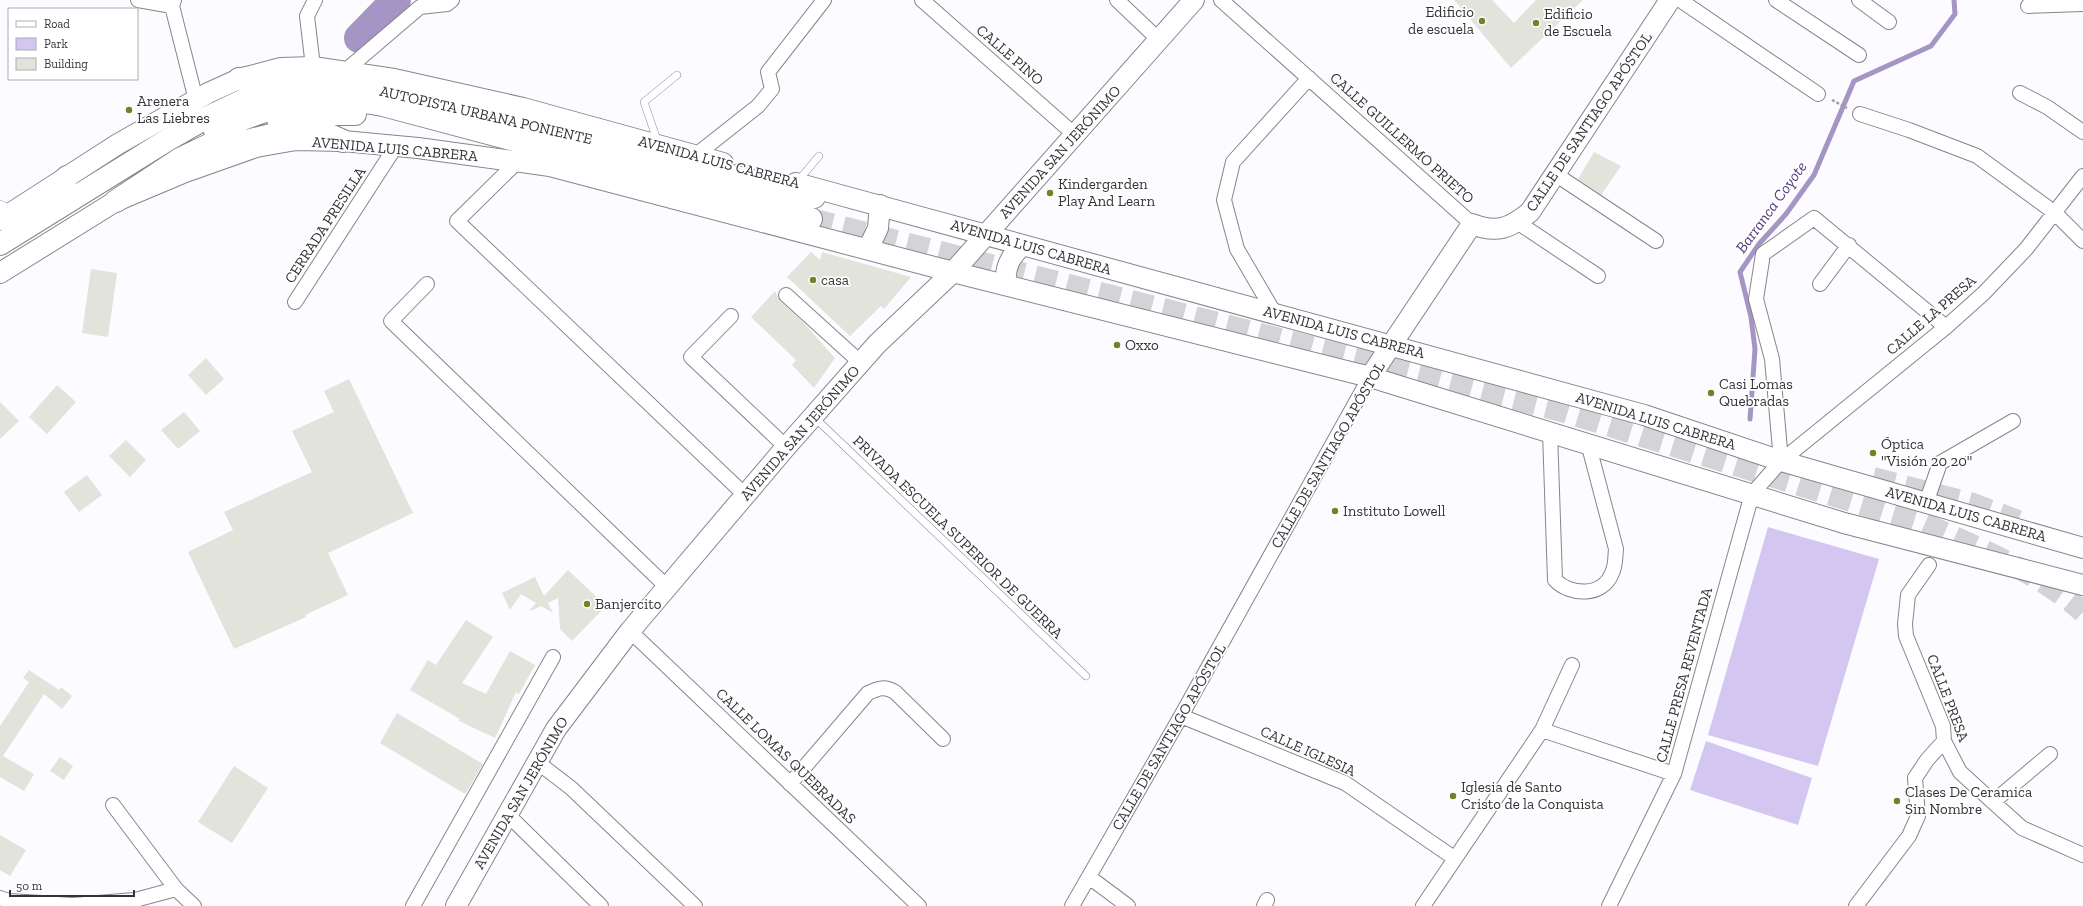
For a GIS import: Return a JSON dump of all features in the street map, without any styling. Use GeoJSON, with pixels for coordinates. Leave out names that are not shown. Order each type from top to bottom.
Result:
{"type":"FeatureCollection","features":[{"type":"Feature","properties":{"kind":"highway"},"geometry":{"type":"LineString","coordinates":[[239,79],[344,77]]}},
{"type":"Feature","properties":{"kind":"highway","name":"AUTOPISTA URBANA PONIENTE"},"geometry":{"type":"LineString","coordinates":[[0,244],[169,139],[257,94],[290,86],[344,77],[814,197]]}},
{"type":"Feature","properties":{"kind":"highway","name":"AUTOPISTA URBANA PONIENTE"},"geometry":{"type":"LineString","coordinates":[[0,260],[176,151],[227,125],[270,108],[293,102],[339,99],[383,105],[441,122],[811,219]]}},
{"type":"Feature","properties":{"kind":"highway"},"geometry":{"type":"LineString","coordinates":[[116,201],[180,159],[248,127],[267,121],[333,114],[386,115],[441,122]]}},
{"type":"Feature","properties":{"kind":"highway"},"geometry":{"type":"LineString","coordinates":[[159,183],[196,160],[251,140],[310,126],[386,115]]}},
{"type":"Feature","properties":{"kind":"highway"},"geometry":{"type":"LineString","coordinates":[[310,126],[343,141]]}},
{"type":"Feature","properties":{"kind":"highway"},"geometry":{"type":"LineString","coordinates":[[0,231],[42,203],[67,177]]}},
{"type":"Feature","properties":{"kind":"main road","name":"AVENIDA SAN JERÓNIMO"},"geometry":{"type":"LineString","coordinates":[[456,906],[556,729],[630,632],[786,447],[877,344],[953,272],[1194,0]]}},
{"type":"Feature","properties":{"kind":"main road","name":"CALLE DE SANTIAGO APÓSTOL"},"geometry":{"type":"LineString","coordinates":[[1370,377],[1472,224],[1486,230],[1502,229],[1517,222],[1530,212],[1670,0]]}},
{"type":"Feature","properties":{"kind":"main road","name":"AVENIDA LUIS CABRERA"},"geometry":{"type":"LineString","coordinates":[[5,212],[67,177],[118,144],[196,100],[239,79],[281,68],[313,67],[344,77],[394,79],[523,108],[1392,345],[1644,415],[1781,461],[2083,548]]}},
{"type":"Feature","properties":{"kind":"main road","name":"AVENIDA LUIS CABRERA"},"geometry":{"type":"LineString","coordinates":[[0,273],[116,201],[159,183],[256,147],[296,140],[343,141],[396,146],[550,166],[953,272],[1370,377],[1844,523],[2083,585]]}},
{"type":"Feature","properties":{"kind":"main road"},"geometry":{"type":"LineString","coordinates":[[868,249],[878,228],[880,205]]}},
{"type":"Feature","properties":{"kind":"main road"},"geometry":{"type":"LineString","coordinates":[[1006,285],[1006,270],[1008,263],[1012,256],[1023,245]]}},
{"type":"Feature","properties":{"kind":"street"},"geometry":{"type":"LineString","coordinates":[[138,0],[173,3],[196,100]]}},
{"type":"Feature","properties":{"kind":"street"},"geometry":{"type":"LineString","coordinates":[[313,67],[307,16],[315,0]]}},
{"type":"Feature","properties":{"kind":"street"},"geometry":{"type":"LineString","coordinates":[[344,77],[420,7],[447,4],[452,0]]}},
{"type":"Feature","properties":{"kind":"street"},"geometry":{"type":"LineString","coordinates":[[696,155],[758,106],[772,89],[768,72],[824,0]]}},
{"type":"Feature","properties":{"kind":"street","name":"CALLE PINO"},"geometry":{"type":"LineString","coordinates":[[922,0],[1075,135]]}},
{"type":"Feature","properties":{"kind":"street"},"geometry":{"type":"LineString","coordinates":[[1117,0],[1159,40]]}},
{"type":"Feature","properties":{"kind":"street","name":"CALLE GUILLERMO PRIETO"},"geometry":{"type":"LineString","coordinates":[[1220,0],[1472,224]]}},
{"type":"Feature","properties":{"kind":"street"},"geometry":{"type":"LineString","coordinates":[[1680,0],[1818,94]]}},
{"type":"Feature","properties":{"kind":"street"},"geometry":{"type":"LineString","coordinates":[[1776,0],[1859,55]]}},
{"type":"Feature","properties":{"kind":"street"},"geometry":{"type":"LineString","coordinates":[[1859,0],[1889,22]]}},
{"type":"Feature","properties":{"kind":"street"},"geometry":{"type":"LineString","coordinates":[[2028,6],[2083,4]]}},
{"type":"Feature","properties":{"kind":"street","name":"CALLE GUILLERMO PRIETO"},"geometry":{"type":"LineString","coordinates":[[1275,314],[1237,249],[1224,200],[1232,162],[1309,78]]}},
{"type":"Feature","properties":{"kind":"street"},"geometry":{"type":"LineString","coordinates":[[2020,93],[2047,107],[2083,132]]}},
{"type":"Feature","properties":{"kind":"street"},"geometry":{"type":"LineString","coordinates":[[1860,114],[1977,156],[2055,214],[2083,241]]}},
{"type":"Feature","properties":{"kind":"street","name":"CERRADA PRESILLA"},"geometry":{"type":"LineString","coordinates":[[295,302],[396,146]]}},
{"type":"Feature","properties":{"kind":"street"},"geometry":{"type":"LineString","coordinates":[[517,162],[457,221],[745,495]]}},
{"type":"Feature","properties":{"kind":"street"},"geometry":{"type":"LineString","coordinates":[[1555,174],[1656,241]]}},
{"type":"Feature","properties":{"kind":"street","name":"CALLE LA PRESA"},"geometry":{"type":"LineString","coordinates":[[1781,461],[1946,327],[1984,293],[2026,249],[2055,214],[2083,176]]}},
{"type":"Feature","properties":{"kind":"street"},"geometry":{"type":"LineString","coordinates":[[1781,461],[1772,359],[1756,299],[1763,254],[1814,218],[1946,327]]}},
{"type":"Feature","properties":{"kind":"street"},"geometry":{"type":"LineString","coordinates":[[1517,222],[1598,276]]}},
{"type":"Feature","properties":{"kind":"street"},"geometry":{"type":"LineString","coordinates":[[1820,284],[1849,246]]}},
{"type":"Feature","properties":{"kind":"street"},"geometry":{"type":"LineString","coordinates":[[427,284],[391,321],[667,587]]}},
{"type":"Feature","properties":{"kind":"street"},"geometry":{"type":"LineString","coordinates":[[786,294],[861,363]]}},
{"type":"Feature","properties":{"kind":"street"},"geometry":{"type":"LineString","coordinates":[[731,316],[691,357],[786,447]]}},
{"type":"Feature","properties":{"kind":"street","name":"CALLE DE SANTIAGO APÓSTOL"},"geometry":{"type":"LineString","coordinates":[[1072,906],[1181,716],[1370,377]]}},
{"type":"Feature","properties":{"kind":"street"},"geometry":{"type":"LineString","coordinates":[[1926,503],[1940,463],[2013,421]]}},
{"type":"Feature","properties":{"kind":"street"},"geometry":{"type":"LineString","coordinates":[[1550,432],[1555,580],[1562,587],[1575,592],[1587,592],[1603,585],[1612,574],[1616,555],[1616,549],[1588,443]]}},
{"type":"Feature","properties":{"kind":"street","name":"CALLE PRESA REVENTADA"},"geometry":{"type":"LineString","coordinates":[[1542,730],[1674,774],[1752,494],[1781,461]]}},
{"type":"Feature","properties":{"kind":"street","name":"CALLE PRESA"},"geometry":{"type":"LineString","coordinates":[[1929,565],[1908,595],[1905,624],[1906,636],[1943,726],[1944,741],[1960,772],[2022,828],[2083,855]]}},
{"type":"Feature","properties":{"kind":"street","name":"CALLE LOMAS QUEBRADAS"},"geometry":{"type":"LineString","coordinates":[[630,632],[919,906]]}},
{"type":"Feature","properties":{"kind":"street"},"geometry":{"type":"LineString","coordinates":[[413,906],[553,657]]}},
{"type":"Feature","properties":{"kind":"street"},"geometry":{"type":"LineString","coordinates":[[1423,906],[1454,858],[1542,730],[1572,666]]}},
{"type":"Feature","properties":{"kind":"street"},"geometry":{"type":"LineString","coordinates":[[790,784],[868,693],[878,689],[888,688],[896,692],[943,739]]}},
{"type":"Feature","properties":{"kind":"street","name":"CALLE IGLESIA"},"geometry":{"type":"LineString","coordinates":[[1181,716],[1345,783],[1454,858]]}},
{"type":"Feature","properties":{"kind":"street"},"geometry":{"type":"LineString","coordinates":[[1856,906],[1909,836],[1918,816],[1915,778],[1927,760],[1944,741]]}},
{"type":"Feature","properties":{"kind":"street"},"geometry":{"type":"LineString","coordinates":[[1993,802],[2050,754]]}},
{"type":"Feature","properties":{"kind":"street"},"geometry":{"type":"LineString","coordinates":[[537,762],[571,788],[695,906]]}},
{"type":"Feature","properties":{"kind":"street"},"geometry":{"type":"LineString","coordinates":[[1609,906],[1674,774]]}},
{"type":"Feature","properties":{"kind":"street"},"geometry":{"type":"LineString","coordinates":[[113,805],[176,889],[194,906]]}},
{"type":"Feature","properties":{"kind":"street"},"geometry":{"type":"LineString","coordinates":[[507,814],[601,906]]}},
{"type":"Feature","properties":{"kind":"street"},"geometry":{"type":"LineString","coordinates":[[1089,877],[1128,906]]}},
{"type":"Feature","properties":{"kind":"street"},"geometry":{"type":"LineString","coordinates":[[0,898],[9,901],[73,904],[135,900],[176,889]]}},
{"type":"Feature","properties":{"kind":"lane"},"geometry":{"type":"LineString","coordinates":[[659,145],[644,102],[677,76]]}},
{"type":"Feature","properties":{"kind":"lane"},"geometry":{"type":"LineString","coordinates":[[796,183],[819,156]]}},
{"type":"Feature","properties":{"kind":"lane","name":"PRIVADA ESCUELA SUPERIOR DE GUERRA"},"geometry":{"type":"LineString","coordinates":[[813,416],[1086,676]]}},
{"type":"Feature","properties":{"kind":"path"},"geometry":{"type":"LineString","coordinates":[[1818,94],[1860,114]]}},
{"type":"Feature","properties":{"kind":"green space"},"geometry":{"type":"Polygon","coordinates":[[[1768,527],[1879,559],[1818,766],[1708,735],[1768,527]]]}},
{"type":"Feature","properties":{"kind":"green space"},"geometry":{"type":"Polygon","coordinates":[[[1706,741],[1812,778],[1798,825],[1690,790],[1706,741]]]}},
{"type":"Feature","properties":{"kind":"building","name":"Edificio de Escuela"},"geometry":{"type":"Polygon","coordinates":[[[1454,0],[1492,0],[1514,23],[1536,0],[1583,0],[1511,68],[1454,0]]]}},
{"type":"Feature","properties":{"kind":"building"},"geometry":{"type":"Polygon","coordinates":[[[1594,152],[1621,166],[1601,195],[1578,179],[1594,152]]]}},
{"type":"Feature","properties":{"kind":"building"},"geometry":{"type":"Polygon","coordinates":[[[811,252],[820,260],[822,252],[911,277],[884,309],[881,306],[850,336],[787,277],[811,252]]]}},
{"type":"Feature","properties":{"kind":"building"},"geometry":{"type":"Polygon","coordinates":[[[91,269],[117,273],[108,337],[82,333],[91,269]]]}},
{"type":"Feature","properties":{"kind":"building"},"geometry":{"type":"Polygon","coordinates":[[[775,291],[780,301],[802,321],[835,358],[814,388],[792,365],[796,360],[751,317],[775,291]]]}},
{"type":"Feature","properties":{"kind":"building"},"geometry":{"type":"Polygon","coordinates":[[[206,358],[224,379],[206,395],[188,375],[206,358]]]}},
{"type":"Feature","properties":{"kind":"building"},"geometry":{"type":"Polygon","coordinates":[[[349,379],[413,513],[328,553],[348,595],[305,615],[306,617],[234,649],[188,552],[233,530],[224,512],[312,472],[292,431],[334,412],[324,391],[349,379]]]}},
{"type":"Feature","properties":{"kind":"building"},"geometry":{"type":"Polygon","coordinates":[[[57,385],[76,402],[47,434],[29,417],[57,385]]]}},
{"type":"Feature","properties":{"kind":"building"},"geometry":{"type":"Polygon","coordinates":[[[0,402],[19,421],[0,439],[0,402]]]}},
{"type":"Feature","properties":{"kind":"building"},"geometry":{"type":"Polygon","coordinates":[[[184,412],[200,431],[178,449],[161,430],[184,412]]]}},
{"type":"Feature","properties":{"kind":"building"},"geometry":{"type":"Polygon","coordinates":[[[126,440],[146,460],[130,477],[109,456],[126,440]]]}},
{"type":"Feature","properties":{"kind":"building"},"geometry":{"type":"Polygon","coordinates":[[[87,475],[102,495],[79,512],[64,492],[87,475]]]}},
{"type":"Feature","properties":{"kind":"building","name":"Banjercito"},"geometry":{"type":"Polygon","coordinates":[[[568,570],[606,606],[572,641],[560,629],[558,598],[548,603],[553,613],[541,606],[531,611],[530,610],[536,603],[521,594],[510,610],[502,593],[535,577],[544,596],[568,570]]]}},
{"type":"Feature","properties":{"kind":"building"},"geometry":{"type":"Polygon","coordinates":[[[466,620],[493,637],[462,683],[486,694],[510,651],[535,665],[519,694],[516,692],[495,738],[459,721],[460,719],[410,690],[428,660],[436,665],[466,620]]]}},
{"type":"Feature","properties":{"kind":"building"},"geometry":{"type":"Polygon","coordinates":[[[29,670],[59,690],[61,687],[72,696],[62,709],[44,694],[3,756],[34,774],[24,791],[0,777],[0,726],[29,682],[23,678],[29,670]]]}},
{"type":"Feature","properties":{"kind":"building"},"geometry":{"type":"Polygon","coordinates":[[[397,713],[483,764],[465,794],[380,743],[397,713]]]}},
{"type":"Feature","properties":{"kind":"building"},"geometry":{"type":"Polygon","coordinates":[[[60,757],[73,766],[64,780],[50,771],[60,757]]]}},
{"type":"Feature","properties":{"kind":"building"},"geometry":{"type":"Polygon","coordinates":[[[234,766],[268,788],[232,843],[198,822],[234,766]]]}},
{"type":"Feature","properties":{"kind":"building"},"geometry":{"type":"Polygon","coordinates":[[[0,835],[26,850],[10,876],[0,870],[0,835]]]}},
{"type":"Feature","properties":{"kind":"waterway"},"geometry":{"type":"LineString","coordinates":[[359,38],[396,0]]}},
{"type":"Feature","properties":{"kind":"waterway","name":"Barranca Coyote"},"geometry":{"type":"LineString","coordinates":[[1750,419],[1755,349],[1751,317],[1740,272],[1759,244],[1786,214],[1814,175],[1854,81],[1931,46],[1955,14],[1954,0]]}},
{"type":"Feature","properties":{"kind":"tunnel"},"geometry":{"type":"LineString","coordinates":[[811,219],[1565,412],[1922,523],[1985,551],[2027,573],[2047,585],[2083,612]]}},
{"type":"Feature","properties":{"kind":"tunnel"},"geometry":{"type":"LineString","coordinates":[[1873,478],[1973,504],[2018,521]]}},
{"type":"Feature","properties":{"kind":"place","name":"Edificio de escuela"},"geometry":{"type":"Point","coordinates":[1482,21]}},
{"type":"Feature","properties":{"kind":"place","name":"Edificio de Escuela"},"geometry":{"type":"Point","coordinates":[1536,23]}},
{"type":"Feature","properties":{"kind":"place","name":"Arenera Las Liebres"},"geometry":{"type":"Point","coordinates":[129,110]}},
{"type":"Feature","properties":{"kind":"place","name":"Kindergarden Play And Learn"},"geometry":{"type":"Point","coordinates":[1050,193]}},
{"type":"Feature","properties":{"kind":"place","name":"casa"},"geometry":{"type":"Point","coordinates":[813,280]}},
{"type":"Feature","properties":{"kind":"place","name":"Oxxo"},"geometry":{"type":"Point","coordinates":[1117,345]}},
{"type":"Feature","properties":{"kind":"place","name":"Casi Lomas Quebradas"},"geometry":{"type":"Point","coordinates":[1711,393]}},
{"type":"Feature","properties":{"kind":"place","name":"Óptica \"Visión 20 20\""},"geometry":{"type":"Point","coordinates":[1873,453]}},
{"type":"Feature","properties":{"kind":"place","name":"Instituto Lowell"},"geometry":{"type":"Point","coordinates":[1335,511]}},
{"type":"Feature","properties":{"kind":"place","name":"Banjercito"},"geometry":{"type":"Point","coordinates":[587,604]}},
{"type":"Feature","properties":{"kind":"place","name":"Iglesia de Santo Cristo de la Conquista"},"geometry":{"type":"Point","coordinates":[1453,796]}},
{"type":"Feature","properties":{"kind":"place","name":"Clases De Ceramica Sin Nombre"},"geometry":{"type":"Point","coordinates":[1897,801]}}]}
